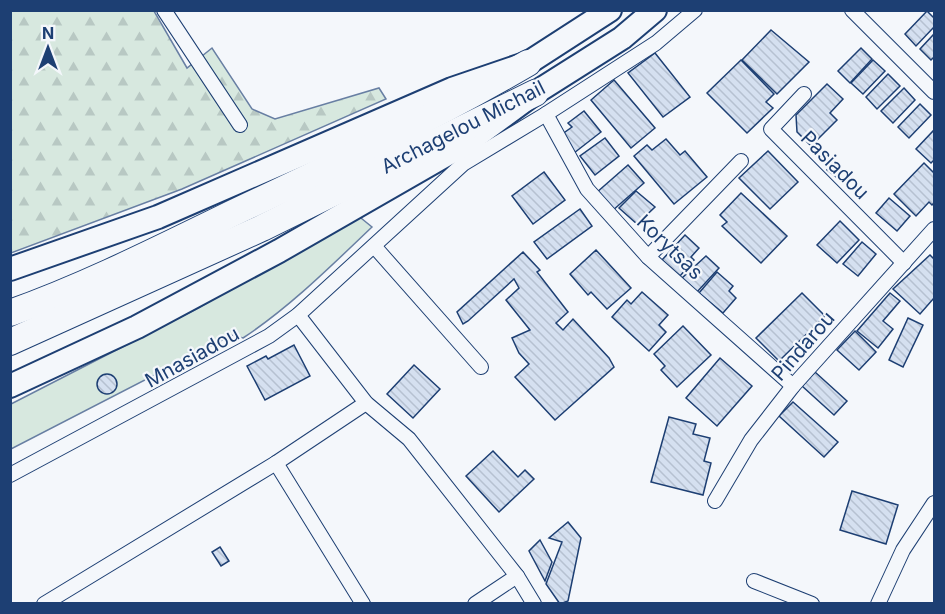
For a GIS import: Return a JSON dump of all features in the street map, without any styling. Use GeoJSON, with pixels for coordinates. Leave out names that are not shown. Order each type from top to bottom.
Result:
{"type":"FeatureCollection","features":[{"type":"Feature","properties":{"kind":"highway","name":"Archagelou Michail"},"geometry":{"type":"LineString","coordinates":[[10,313],[122,267],[455,105],[528,63],[610,10]]}},
{"type":"Feature","properties":{"kind":"highway","name":"Archagelou Michail"},"geometry":{"type":"LineString","coordinates":[[10,342],[541,104],[655,10]]}},
{"type":"Feature","properties":{"kind":"highway"},"geometry":{"type":"LineString","coordinates":[[10,269],[158,217],[453,89],[528,63]]}},
{"type":"Feature","properties":{"kind":"highway"},"geometry":{"type":"LineString","coordinates":[[10,386],[137,327],[541,104]]}},
{"type":"Feature","properties":{"kind":"street"},"geometry":{"type":"LineString","coordinates":[[164,10],[240,125]]}},
{"type":"Feature","properties":{"kind":"street","name":"Mnasiadou"},"geometry":{"type":"LineString","coordinates":[[10,475],[269,336],[298,315],[463,164],[541,104],[656,44],[695,10]]}},
{"type":"Feature","properties":{"kind":"street"},"geometry":{"type":"LineString","coordinates":[[852,10],[934,92]]}},
{"type":"Feature","properties":{"kind":"street","name":"Pasiadou"},"geometry":{"type":"LineString","coordinates":[[804,94],[771,129],[904,263]]}},
{"type":"Feature","properties":{"kind":"street","name":"Korytsas"},"geometry":{"type":"LineString","coordinates":[[541,104],[587,189],[648,257],[794,386]]}},
{"type":"Feature","properties":{"kind":"street"},"geometry":{"type":"LineString","coordinates":[[648,257],[741,161]]}},
{"type":"Feature","properties":{"kind":"street","name":"Pindarou"},"geometry":{"type":"LineString","coordinates":[[715,501],[751,440],[794,386],[934,229]]}},
{"type":"Feature","properties":{"kind":"street"},"geometry":{"type":"LineString","coordinates":[[374,246],[481,367]]}},
{"type":"Feature","properties":{"kind":"street"},"geometry":{"type":"LineString","coordinates":[[298,315],[366,403],[409,439],[517,576],[534,603]]}},
{"type":"Feature","properties":{"kind":"street"},"geometry":{"type":"LineString","coordinates":[[44,603],[68,598],[366,403]]}},
{"type":"Feature","properties":{"kind":"street"},"geometry":{"type":"LineString","coordinates":[[276,464],[363,603]]}},
{"type":"Feature","properties":{"kind":"street"},"geometry":{"type":"LineString","coordinates":[[878,603],[903,550],[934,503]]}},
{"type":"Feature","properties":{"kind":"street"},"geometry":{"type":"LineString","coordinates":[[475,603],[517,576]]}},
{"type":"Feature","properties":{"kind":"street"},"geometry":{"type":"LineString","coordinates":[[753,581],[812,603]]}},
{"type":"Feature","properties":{"kind":"green space"},"geometry":{"type":"Polygon","coordinates":[[[11,11],[154,11],[187,68],[212,48],[252,109],[275,119],[379,88],[386,99],[182,189],[11,253],[11,11]]]}},
{"type":"Feature","properties":{"kind":"green space"},"geometry":{"type":"Polygon","coordinates":[[[356,214],[372,227],[294,300],[243,338],[232,335],[11,449],[11,404],[200,307],[356,214]]]}},
{"type":"Feature","properties":{"kind":"building"},"geometry":{"type":"Polygon","coordinates":[[[927,11],[934,18],[934,27],[916,46],[905,34],[927,11]]]}},
{"type":"Feature","properties":{"kind":"building"},"geometry":{"type":"Polygon","coordinates":[[[771,30],[809,62],[777,94],[742,60],[771,30]]]}},
{"type":"Feature","properties":{"kind":"building"},"geometry":{"type":"Polygon","coordinates":[[[934,34],[934,57],[931,60],[920,49],[934,34]]]}},
{"type":"Feature","properties":{"kind":"building"},"geometry":{"type":"Polygon","coordinates":[[[861,48],[872,59],[850,83],[838,71],[861,48]]]}},
{"type":"Feature","properties":{"kind":"building"},"geometry":{"type":"Polygon","coordinates":[[[655,53],[690,97],[663,117],[628,73],[655,53]]]}},
{"type":"Feature","properties":{"kind":"building"},"geometry":{"type":"Polygon","coordinates":[[[741,60],[774,94],[766,102],[773,108],[747,133],[707,93],[741,60]]]}},
{"type":"Feature","properties":{"kind":"building"},"geometry":{"type":"Polygon","coordinates":[[[873,60],[885,71],[863,94],[851,83],[873,60]]]}},
{"type":"Feature","properties":{"kind":"building"},"geometry":{"type":"Polygon","coordinates":[[[888,74],[900,86],[877,109],[866,97],[888,74]]]}},
{"type":"Feature","properties":{"kind":"building"},"geometry":{"type":"Polygon","coordinates":[[[614,80],[655,128],[631,148],[591,100],[614,80]]]}},
{"type":"Feature","properties":{"kind":"building"},"geometry":{"type":"Polygon","coordinates":[[[827,84],[843,99],[830,113],[837,120],[811,146],[797,132],[796,115],[827,84]]]}},
{"type":"Feature","properties":{"kind":"building"},"geometry":{"type":"Polygon","coordinates":[[[904,88],[915,100],[893,123],[881,111],[904,88]]]}},
{"type":"Feature","properties":{"kind":"building"},"geometry":{"type":"Polygon","coordinates":[[[920,104],[931,115],[909,138],[898,127],[920,104]]]}},
{"type":"Feature","properties":{"kind":"building"},"geometry":{"type":"Polygon","coordinates":[[[584,111],[601,132],[574,153],[561,135],[572,127],[568,123],[584,111]]]}},
{"type":"Feature","properties":{"kind":"building"},"geometry":{"type":"Polygon","coordinates":[[[934,130],[934,160],[931,163],[916,149],[934,130]]]}},
{"type":"Feature","properties":{"kind":"building"},"geometry":{"type":"Polygon","coordinates":[[[605,138],[619,156],[595,175],[580,156],[605,138]]]}},
{"type":"Feature","properties":{"kind":"building"},"geometry":{"type":"Polygon","coordinates":[[[666,139],[680,155],[685,151],[707,177],[674,204],[634,156],[647,145],[652,150],[666,139]]]}},
{"type":"Feature","properties":{"kind":"building"},"geometry":{"type":"Polygon","coordinates":[[[768,151],[798,182],[770,209],[739,178],[768,151]]]}},
{"type":"Feature","properties":{"kind":"building"},"geometry":{"type":"Polygon","coordinates":[[[833,163],[841,169],[836,177],[827,170],[833,163]]]}},
{"type":"Feature","properties":{"kind":"building"},"geometry":{"type":"Polygon","coordinates":[[[924,163],[934,173],[934,203],[932,205],[929,202],[916,216],[894,194],[924,163]]]}},
{"type":"Feature","properties":{"kind":"building"},"geometry":{"type":"Polygon","coordinates":[[[628,165],[644,183],[612,211],[596,193],[628,165]]]}},
{"type":"Feature","properties":{"kind":"building"},"geometry":{"type":"Polygon","coordinates":[[[544,172],[565,200],[533,224],[512,196],[544,172]]]}},
{"type":"Feature","properties":{"kind":"building"},"geometry":{"type":"Polygon","coordinates":[[[636,191],[655,207],[637,224],[619,208],[636,191]]]}},
{"type":"Feature","properties":{"kind":"building"},"geometry":{"type":"Polygon","coordinates":[[[741,193],[787,236],[761,263],[722,226],[727,222],[720,215],[741,193]]]}},
{"type":"Feature","properties":{"kind":"building"},"geometry":{"type":"Polygon","coordinates":[[[889,198],[910,216],[897,231],[876,213],[889,198]]]}},
{"type":"Feature","properties":{"kind":"building"},"geometry":{"type":"Polygon","coordinates":[[[580,209],[592,226],[547,259],[534,242],[580,209]]]}},
{"type":"Feature","properties":{"kind":"building"},"geometry":{"type":"Polygon","coordinates":[[[840,221],[859,240],[837,263],[817,245],[840,221]]]}},
{"type":"Feature","properties":{"kind":"building"},"geometry":{"type":"Polygon","coordinates":[[[685,235],[699,248],[691,257],[694,260],[680,276],[662,260],[685,235]]]}},
{"type":"Feature","properties":{"kind":"building"},"geometry":{"type":"Polygon","coordinates":[[[862,242],[876,254],[858,276],[843,264],[862,242]]]}},
{"type":"Feature","properties":{"kind":"building"},"geometry":{"type":"Polygon","coordinates":[[[596,250],[631,288],[607,309],[591,292],[588,295],[570,274],[596,250]]]}},
{"type":"Feature","properties":{"kind":"building"},"geometry":{"type":"Polygon","coordinates":[[[523,252],[540,270],[537,272],[568,312],[556,323],[563,330],[573,319],[609,358],[614,367],[555,420],[515,377],[529,364],[519,353],[512,338],[530,330],[506,300],[519,288],[514,279],[463,324],[457,312],[523,252]]]}},
{"type":"Feature","properties":{"kind":"building"},"geometry":{"type":"Polygon","coordinates":[[[930,255],[934,259],[934,298],[920,314],[893,289],[930,255]]]}},
{"type":"Feature","properties":{"kind":"building"},"geometry":{"type":"Polygon","coordinates":[[[706,256],[719,268],[697,292],[682,278],[706,256]]]}},
{"type":"Feature","properties":{"kind":"building"},"geometry":{"type":"Polygon","coordinates":[[[717,272],[733,286],[729,291],[736,298],[723,313],[699,293],[717,272]]]}},
{"type":"Feature","properties":{"kind":"building"},"geometry":{"type":"Polygon","coordinates":[[[642,292],[668,315],[659,325],[666,332],[649,351],[612,317],[627,300],[631,304],[642,292]]]}},
{"type":"Feature","properties":{"kind":"building"},"geometry":{"type":"Polygon","coordinates":[[[802,293],[825,316],[779,361],[756,338],[802,293]]]}},
{"type":"Feature","properties":{"kind":"building"},"geometry":{"type":"Polygon","coordinates":[[[890,293],[900,301],[883,321],[893,329],[878,348],[857,331],[890,293]]]}},
{"type":"Feature","properties":{"kind":"building"},"geometry":{"type":"Polygon","coordinates":[[[908,318],[923,325],[903,367],[889,360],[908,318]]]}},
{"type":"Feature","properties":{"kind":"building"},"geometry":{"type":"Polygon","coordinates":[[[683,326],[711,355],[677,387],[661,370],[665,366],[654,354],[683,326]]]}},
{"type":"Feature","properties":{"kind":"building"},"geometry":{"type":"Polygon","coordinates":[[[855,331],[876,352],[859,370],[837,350],[855,331]]]}},
{"type":"Feature","properties":{"kind":"building"},"geometry":{"type":"Polygon","coordinates":[[[294,345],[310,376],[265,400],[247,366],[266,356],[268,359],[294,345]]]}},
{"type":"Feature","properties":{"kind":"building"},"geometry":{"type":"Polygon","coordinates":[[[720,358],[752,386],[717,426],[686,398],[720,358]]]}},
{"type":"Feature","properties":{"kind":"building"},"geometry":{"type":"Polygon","coordinates":[[[414,365],[440,389],[413,418],[387,394],[414,365]]]}},
{"type":"Feature","properties":{"kind":"building"},"geometry":{"type":"Polygon","coordinates":[[[815,372],[847,401],[834,415],[802,386],[815,372]]]}},
{"type":"Feature","properties":{"kind":"building"},"geometry":{"type":"Polygon","coordinates":[[[107,374],[114,377],[117,384],[114,391],[107,394],[100,391],[97,384],[100,377],[107,374]]]}},
{"type":"Feature","properties":{"kind":"building"},"geometry":{"type":"Polygon","coordinates":[[[793,402],[838,442],[824,457],[779,416],[793,402]]]}},
{"type":"Feature","properties":{"kind":"building"},"geometry":{"type":"Polygon","coordinates":[[[669,417],[696,424],[693,434],[710,438],[704,461],[711,463],[703,495],[651,482],[669,417]]]}},
{"type":"Feature","properties":{"kind":"building"},"geometry":{"type":"Polygon","coordinates":[[[493,451],[518,477],[525,470],[534,479],[499,512],[466,476],[493,451]]]}},
{"type":"Feature","properties":{"kind":"building"},"geometry":{"type":"Polygon","coordinates":[[[852,491],[898,505],[886,544],[840,530],[852,491]]]}},
{"type":"Feature","properties":{"kind":"building"},"geometry":{"type":"Polygon","coordinates":[[[568,522],[581,538],[568,601],[560,604],[546,584],[562,542],[549,538],[568,522]]]}},
{"type":"Feature","properties":{"kind":"building"},"geometry":{"type":"Polygon","coordinates":[[[540,540],[552,562],[545,581],[529,551],[540,540]]]}},
{"type":"Feature","properties":{"kind":"building"},"geometry":{"type":"Polygon","coordinates":[[[220,547],[229,561],[221,566],[212,552],[220,547]]]}}]}
